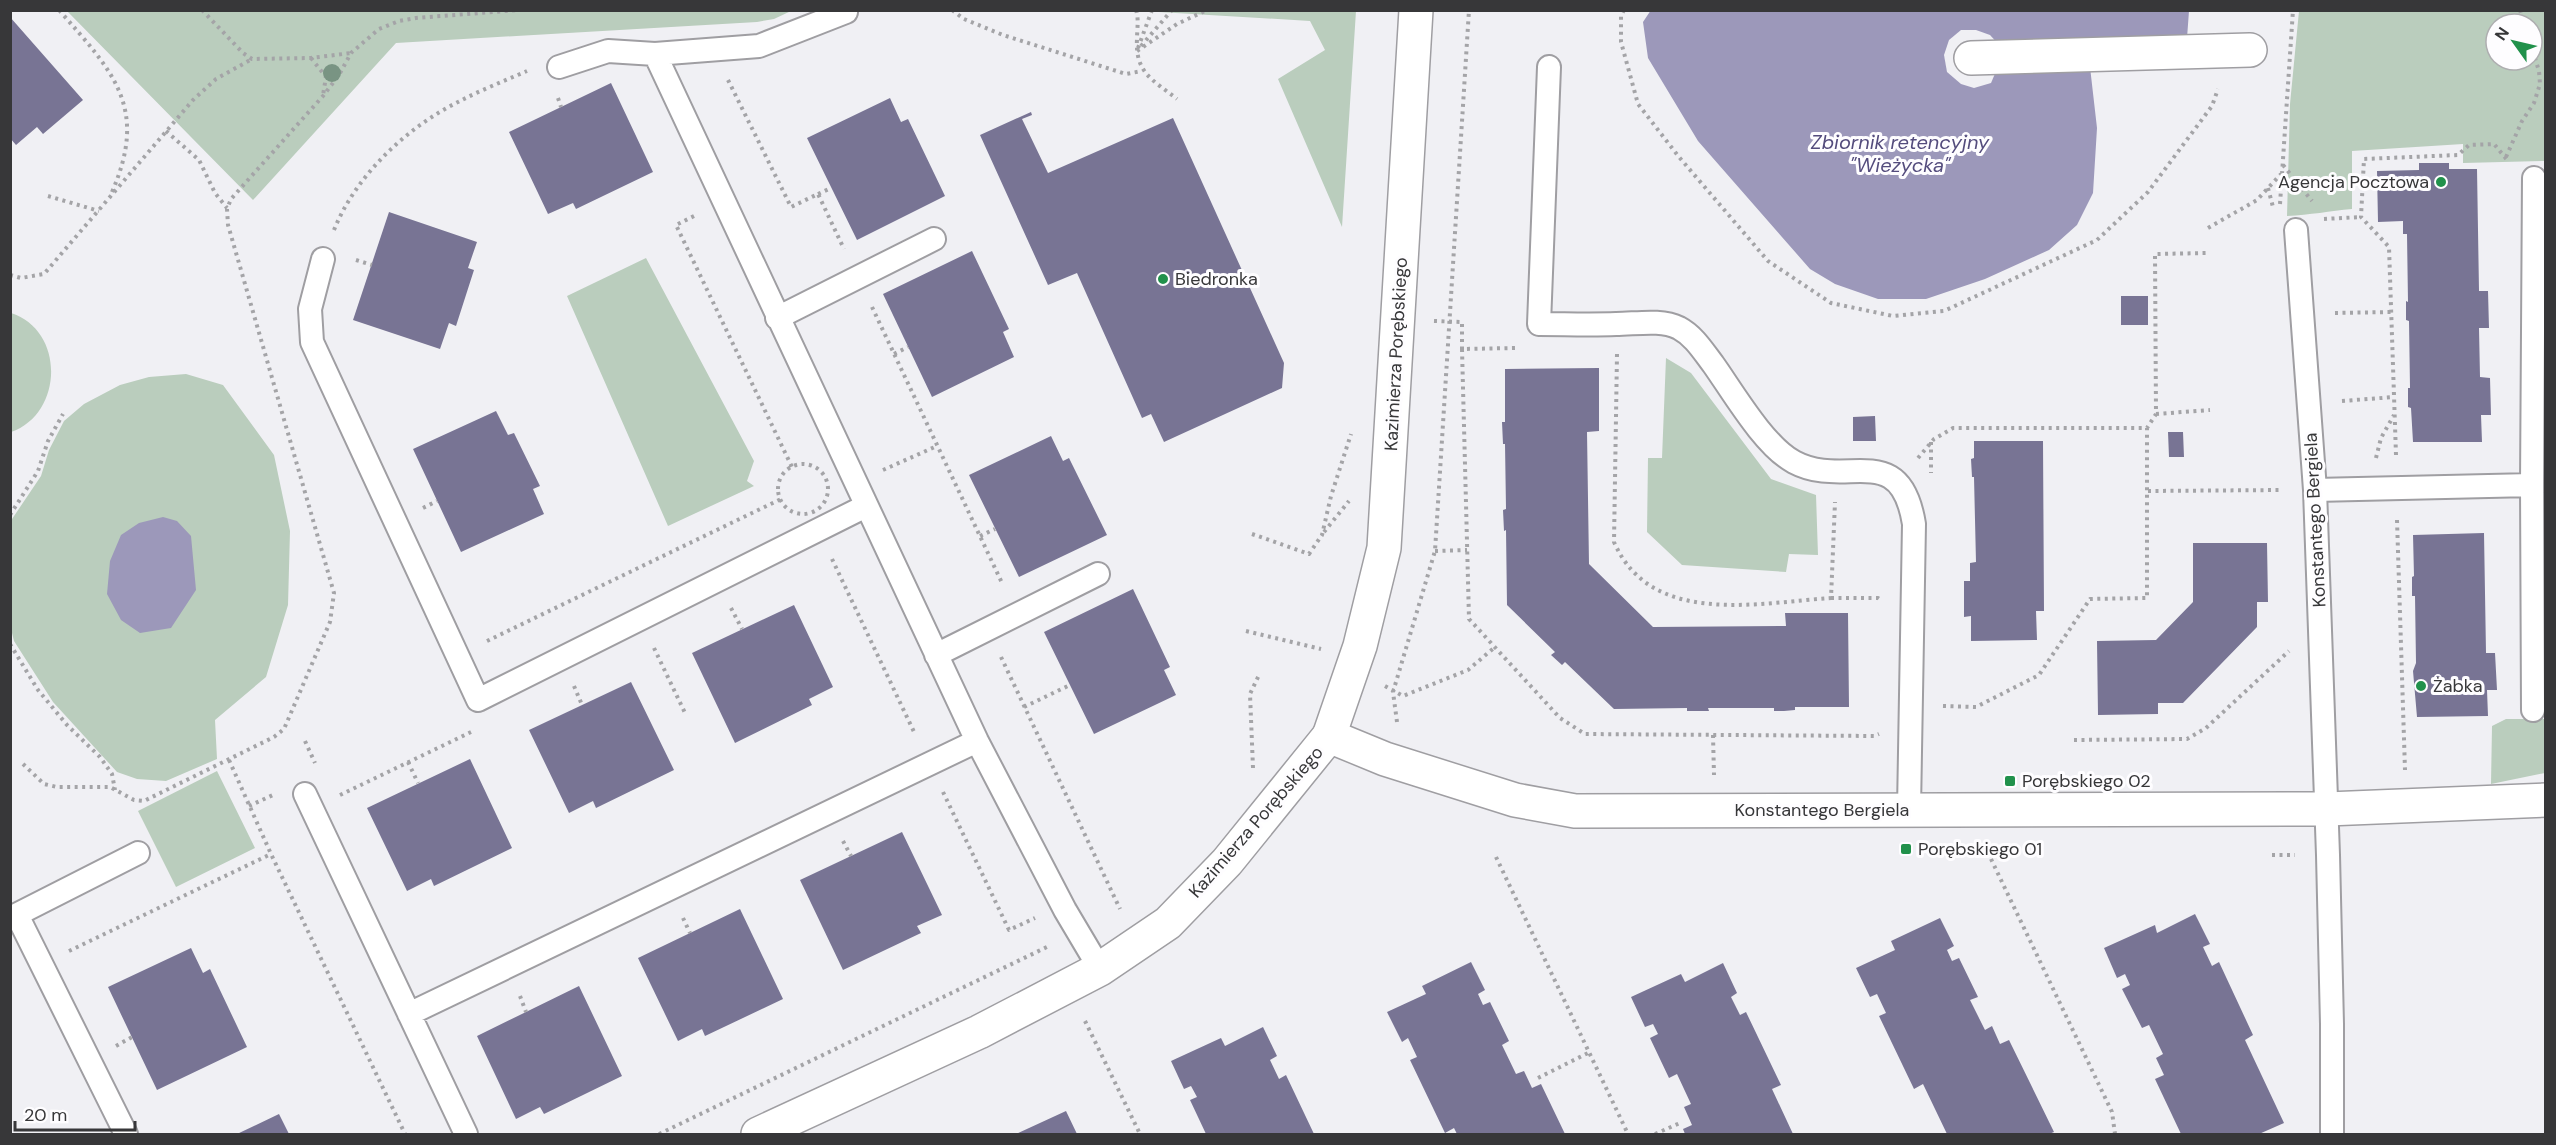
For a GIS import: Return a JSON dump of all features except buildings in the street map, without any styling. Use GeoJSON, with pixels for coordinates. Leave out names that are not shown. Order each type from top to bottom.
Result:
{"type":"FeatureCollection","features":[{"type":"Feature","properties":{"kind":"street","name":"Kazimierza Porębskiego"},"geometry":{"type":"LineString","coordinates":[[758,1134],[979,1032],[1100,969],[1168,923],[1227,862],[1329,736],[1360,646],[1384,548],[1416,10]]}},
{"type":"Feature","properties":{"kind":"street"},"geometry":{"type":"LineString","coordinates":[[1971,58],[2239,50]]}},
{"type":"Feature","properties":{"kind":"street","name":"Konstantego Bergiela"},"geometry":{"type":"LineString","coordinates":[[1329,736],[1385,759],[1515,801],[1575,811],[2326,809],[2546,800]]}},
{"type":"Feature","properties":{"kind":"lane"},"geometry":{"type":"LineString","coordinates":[[558,67],[608,51],[655,54],[759,45],[846,12]]}},
{"type":"Feature","properties":{"kind":"lane"},"geometry":{"type":"LineString","coordinates":[[655,54],[977,741],[1100,969]]}},
{"type":"Feature","properties":{"kind":"lane"},"geometry":{"type":"LineString","coordinates":[[1549,67],[1539,324],[1653,323],[1678,327],[1696,340],[1773,447],[1794,462],[1810,468],[1882,472],[1898,482],[1910,501],[1914,524],[1909,809]]}},
{"type":"Feature","properties":{"kind":"lane"},"geometry":{"type":"LineString","coordinates":[[2533,710],[2534,178]]}},
{"type":"Feature","properties":{"kind":"lane","name":"Konstantego Bergiela"},"geometry":{"type":"LineString","coordinates":[[2296,230],[2315,490],[2326,809]]}},
{"type":"Feature","properties":{"kind":"lane"},"geometry":{"type":"LineString","coordinates":[[777,318],[934,239]]}},
{"type":"Feature","properties":{"kind":"lane"},"geometry":{"type":"LineString","coordinates":[[325,254],[310,309],[312,342],[478,700],[866,506]]}},
{"type":"Feature","properties":{"kind":"lane"},"geometry":{"type":"LineString","coordinates":[[2315,490],[2532,485]]}},
{"type":"Feature","properties":{"kind":"lane"},"geometry":{"type":"LineString","coordinates":[[936,655],[1098,574]]}},
{"type":"Feature","properties":{"kind":"lane"},"geometry":{"type":"LineString","coordinates":[[409,1014],[977,741]]}},
{"type":"Feature","properties":{"kind":"lane"},"geometry":{"type":"LineString","coordinates":[[305,794],[466,1134]]}},
{"type":"Feature","properties":{"kind":"lane"},"geometry":{"type":"LineString","coordinates":[[2326,809],[2332,1024],[2332,1134]]}},
{"type":"Feature","properties":{"kind":"lane"},"geometry":{"type":"LineString","coordinates":[[126,1134],[41,964],[14,916],[138,853]]}},
{"type":"Feature","properties":{"kind":"path"},"geometry":{"type":"LineString","coordinates":[[59,10],[101,58],[123,97],[127,117],[126,145],[120,174],[109,198]]}},
{"type":"Feature","properties":{"kind":"path"},"geometry":{"type":"LineString","coordinates":[[202,10],[243,53],[252,59]]}},
{"type":"Feature","properties":{"kind":"path"},"geometry":{"type":"LineString","coordinates":[[23,764],[44,784],[57,787],[110,787],[134,800],[144,801],[274,737],[284,729],[330,622],[334,593],[228,225],[227,209],[231,199],[323,96],[339,75],[351,53],[379,30],[399,21],[519,10]]}},
{"type":"Feature","properties":{"kind":"path"},"geometry":{"type":"LineString","coordinates":[[952,10],[964,19],[1003,35],[1126,74],[1142,70]]}},
{"type":"Feature","properties":{"kind":"path"},"geometry":{"type":"LineString","coordinates":[[1136,10],[1138,16],[1136,51],[1142,70],[1177,99]]}},
{"type":"Feature","properties":{"kind":"path"},"geometry":{"type":"LineString","coordinates":[[1136,51],[1152,10]]}},
{"type":"Feature","properties":{"kind":"path"},"geometry":{"type":"LineString","coordinates":[[1136,51],[1172,10]]}},
{"type":"Feature","properties":{"kind":"path"},"geometry":{"type":"LineString","coordinates":[[1136,51],[1177,24],[1208,10]]}},
{"type":"Feature","properties":{"kind":"path"},"geometry":{"type":"LineString","coordinates":[[1397,727],[1394,692],[1435,551],[1469,10]]}},
{"type":"Feature","properties":{"kind":"path"},"geometry":{"type":"LineString","coordinates":[[1624,10],[1621,42],[1638,104],[1679,157],[1768,261],[1831,303],[1893,316],[1944,311],[2097,240],[2148,192],[2212,106],[2226,63],[2239,50]]}},
{"type":"Feature","properties":{"kind":"path"},"geometry":{"type":"LineString","coordinates":[[2280,205],[2293,10]]}},
{"type":"Feature","properties":{"kind":"path"},"geometry":{"type":"LineString","coordinates":[[714,50],[791,207],[831,188]]}},
{"type":"Feature","properties":{"kind":"path"},"geometry":{"type":"LineString","coordinates":[[10,275],[21,278],[44,274],[193,100],[216,79],[252,59],[311,58],[351,53]]}},
{"type":"Feature","properties":{"kind":"path"},"geometry":{"type":"LineString","coordinates":[[311,58],[326,77],[323,96]]}},
{"type":"Feature","properties":{"kind":"path"},"geometry":{"type":"LineString","coordinates":[[372,265],[325,254],[338,221],[359,186],[386,155],[417,128],[458,102],[531,69]]}},
{"type":"Feature","properties":{"kind":"path"},"geometry":{"type":"LineString","coordinates":[[2506,158],[2522,121],[2534,103],[2540,84],[2540,72]]}},
{"type":"Feature","properties":{"kind":"path"},"geometry":{"type":"LineString","coordinates":[[166,131],[199,160],[215,193],[227,209]]}},
{"type":"Feature","properties":{"kind":"path"},"geometry":{"type":"LineString","coordinates":[[2405,780],[2389,247],[2361,217],[2364,159],[2458,155],[2469,145],[2494,144],[2519,176],[2534,178]]}},
{"type":"Feature","properties":{"kind":"path"},"geometry":{"type":"LineString","coordinates":[[2282,164],[2316,206]]}},
{"type":"Feature","properties":{"kind":"path"},"geometry":{"type":"LineString","coordinates":[[2208,228],[2249,205],[2282,174]]}},
{"type":"Feature","properties":{"kind":"path"},"geometry":{"type":"LineString","coordinates":[[2268,188],[2270,203],[2279,214]]}},
{"type":"Feature","properties":{"kind":"path"},"geometry":{"type":"LineString","coordinates":[[818,194],[1005,588]]}},
{"type":"Feature","properties":{"kind":"path"},"geometry":{"type":"LineString","coordinates":[[48,196],[99,211]]}},
{"type":"Feature","properties":{"kind":"path"},"geometry":{"type":"LineString","coordinates":[[701,212],[676,225],[792,467]]}},
{"type":"Feature","properties":{"kind":"path"},"geometry":{"type":"LineString","coordinates":[[2318,213],[2322,219],[2361,217]]}},
{"type":"Feature","properties":{"kind":"path"},"geometry":{"type":"LineString","coordinates":[[1933,706],[1976,707],[2039,675],[2090,599],[2147,598],[2147,428],[2156,414],[2155,254],[2209,253]]}},
{"type":"Feature","properties":{"kind":"path"},"geometry":{"type":"LineString","coordinates":[[2356,313],[2391,312]]}},
{"type":"Feature","properties":{"kind":"path"},"geometry":{"type":"LineString","coordinates":[[1397,321],[1462,322],[1469,619],[1560,718],[1585,734],[1874,736],[1887,730]]}},
{"type":"Feature","properties":{"kind":"path"},"geometry":{"type":"LineString","coordinates":[[1618,324],[1614,542],[1623,562],[1642,581],[1668,597],[1700,604],[1750,604],[1865,598]]}},
{"type":"Feature","properties":{"kind":"path"},"geometry":{"type":"LineString","coordinates":[[894,354],[908,347]]}},
{"type":"Feature","properties":{"kind":"path"},"geometry":{"type":"LineString","coordinates":[[1462,349],[1500,348]]}},
{"type":"Feature","properties":{"kind":"path"},"geometry":{"type":"LineString","coordinates":[[2358,398],[2394,397]]}},
{"type":"Feature","properties":{"kind":"path"},"geometry":{"type":"LineString","coordinates":[[2156,414],[2210,410]]}},
{"type":"Feature","properties":{"kind":"path"},"geometry":{"type":"LineString","coordinates":[[10,515],[38,471],[48,441],[63,414]]}},
{"type":"Feature","properties":{"kind":"path"},"geometry":{"type":"LineString","coordinates":[[2367,489],[2382,438],[2394,415]]}},
{"type":"Feature","properties":{"kind":"path"},"geometry":{"type":"LineString","coordinates":[[1322,535],[1331,496],[1353,426]]}},
{"type":"Feature","properties":{"kind":"path"},"geometry":{"type":"LineString","coordinates":[[1898,482],[1934,439],[1953,428],[2147,428]]}},
{"type":"Feature","properties":{"kind":"path"},"geometry":{"type":"LineString","coordinates":[[803,464],[819,470],[828,484],[825,501],[814,512],[791,511],[781,499],[779,484],[782,477],[792,467],[803,464]]}},
{"type":"Feature","properties":{"kind":"path"},"geometry":{"type":"LineString","coordinates":[[1831,598],[1837,471]]}},
{"type":"Feature","properties":{"kind":"path"},"geometry":{"type":"LineString","coordinates":[[2148,491],[2315,490]]}},
{"type":"Feature","properties":{"kind":"path"},"geometry":{"type":"LineString","coordinates":[[1252,534],[1309,554],[1345,504],[1354,497]]}},
{"type":"Feature","properties":{"kind":"path"},"geometry":{"type":"LineString","coordinates":[[478,646],[781,499]]}},
{"type":"Feature","properties":{"kind":"path"},"geometry":{"type":"LineString","coordinates":[[980,536],[995,529]]}},
{"type":"Feature","properties":{"kind":"path"},"geometry":{"type":"LineString","coordinates":[[1435,551],[1467,550]]}},
{"type":"Feature","properties":{"kind":"path"},"geometry":{"type":"LineString","coordinates":[[731,608],[742,629]]}},
{"type":"Feature","properties":{"kind":"path"},"geometry":{"type":"LineString","coordinates":[[988,629],[1120,909]]}},
{"type":"Feature","properties":{"kind":"path"},"geometry":{"type":"LineString","coordinates":[[1246,631],[1317,646]]}},
{"type":"Feature","properties":{"kind":"path"},"geometry":{"type":"LineString","coordinates":[[10,644],[38,690],[67,726],[100,757],[112,774],[115,790]]}},
{"type":"Feature","properties":{"kind":"path"},"geometry":{"type":"LineString","coordinates":[[2074,740],[2187,739],[2206,728],[2295,644]]}},
{"type":"Feature","properties":{"kind":"path"},"geometry":{"type":"LineString","coordinates":[[652,645],[686,715]]}},
{"type":"Feature","properties":{"kind":"path"},"geometry":{"type":"LineString","coordinates":[[1394,692],[1403,696],[1468,670],[1495,647]]}},
{"type":"Feature","properties":{"kind":"path"},"geometry":{"type":"LineString","coordinates":[[1247,775],[1254,766],[1250,694],[1259,675]]}},
{"type":"Feature","properties":{"kind":"path"},"geometry":{"type":"LineString","coordinates":[[572,684],[582,705]]}},
{"type":"Feature","properties":{"kind":"path"},"geometry":{"type":"LineString","coordinates":[[1024,707],[1070,685]]}},
{"type":"Feature","properties":{"kind":"path"},"geometry":{"type":"LineString","coordinates":[[1713,735],[1713,754]]}},
{"type":"Feature","properties":{"kind":"path"},"geometry":{"type":"LineString","coordinates":[[305,741],[319,772]]}},
{"type":"Feature","properties":{"kind":"path"},"geometry":{"type":"LineString","coordinates":[[229,760],[271,854],[405,1134]]}},
{"type":"Feature","properties":{"kind":"path"},"geometry":{"type":"LineString","coordinates":[[408,762],[418,783]]}},
{"type":"Feature","properties":{"kind":"path"},"geometry":{"type":"LineString","coordinates":[[249,806],[258,802]]}},
{"type":"Feature","properties":{"kind":"path"},"geometry":{"type":"LineString","coordinates":[[842,839],[851,856]]}},
{"type":"Feature","properties":{"kind":"path"},"geometry":{"type":"LineString","coordinates":[[41,964],[271,854]]}},
{"type":"Feature","properties":{"kind":"path"},"geometry":{"type":"LineString","coordinates":[[1496,857],[1628,1134]]}},
{"type":"Feature","properties":{"kind":"path"},"geometry":{"type":"LineString","coordinates":[[1991,859],[2112,1112],[2115,1134]]}},
{"type":"Feature","properties":{"kind":"path"},"geometry":{"type":"LineString","coordinates":[[658,1134],[1128,906]]}},
{"type":"Feature","properties":{"kind":"path"},"geometry":{"type":"LineString","coordinates":[[681,915],[690,933]]}},
{"type":"Feature","properties":{"kind":"path"},"geometry":{"type":"LineString","coordinates":[[519,993],[526,1012]]}},
{"type":"Feature","properties":{"kind":"path"},"geometry":{"type":"LineString","coordinates":[[1085,1021],[1140,1134]]}},
{"type":"Feature","properties":{"kind":"path"},"geometry":{"type":"LineString","coordinates":[[116,1046],[132,1038]]}},
{"type":"Feature","properties":{"kind":"path"},"geometry":{"type":"LineString","coordinates":[[1538,1078],[1590,1052]]}},
{"type":"Feature","properties":{"kind":"path"},"geometry":{"type":"LineString","coordinates":[[1655,1134],[1680,1123]]}},
{"type":"Feature","properties":{"kind":"green space"},"geometry":{"type":"Polygon","coordinates":[[[67,11],[791,11],[774,19],[757,22],[396,43],[253,200],[67,11]]]}},
{"type":"Feature","properties":{"kind":"green space"},"geometry":{"type":"Polygon","coordinates":[[[1142,11],[1356,11],[1342,227],[1278,79],[1325,50],[1310,21],[1142,11]]]}},
{"type":"Feature","properties":{"kind":"green space"},"geometry":{"type":"Polygon","coordinates":[[[2299,11],[2545,11],[2545,161],[2463,163],[2463,144],[2352,151],[2352,209],[2287,216],[2290,104],[2299,11]]]}},
{"type":"Feature","properties":{"kind":"green space"},"geometry":{"type":"Polygon","coordinates":[[[646,258],[754,461],[747,481],[754,486],[668,526],[567,296],[646,258]]]}},
{"type":"Feature","properties":{"kind":"green space"},"geometry":{"type":"Polygon","coordinates":[[[11,313],[29,323],[42,337],[49,354],[51,372],[48,391],[41,408],[28,422],[11,432],[11,313]]]}},
{"type":"Feature","properties":{"kind":"green space"},"geometry":{"type":"Polygon","coordinates":[[[1666,358],[1691,373],[1771,479],[1816,495],[1818,555],[1789,554],[1786,572],[1682,565],[1647,532],[1648,458],[1662,458],[1666,358]]]}},
{"type":"Feature","properties":{"kind":"green space"},"geometry":{"type":"Polygon","coordinates":[[[186,374],[223,385],[274,455],[290,531],[288,605],[266,677],[215,720],[217,759],[166,781],[137,779],[117,772],[53,702],[14,641],[10,625],[10,522],[41,476],[49,450],[64,421],[84,404],[120,385],[149,377],[186,374]]]}},
{"type":"Feature","properties":{"kind":"green space"},"geometry":{"type":"Polygon","coordinates":[[[2506,719],[2545,719],[2545,773],[2491,784],[2492,726],[2506,719]]]}},
{"type":"Feature","properties":{"kind":"green space"},"geometry":{"type":"Polygon","coordinates":[[[217,771],[255,848],[176,887],[138,811],[217,771]]]}},
{"type":"Feature","properties":{"kind":"water","name":"Zbiornik retencyjny \"Wieżycka\""},"geometry":{"type":"Polygon","coordinates":[[[1651,10],[2189,11],[2187,38],[2090,67],[2097,128],[2093,193],[2077,225],[2049,250],[1985,279],[1926,299],[1878,299],[1835,284],[1810,269],[1698,141],[1648,58],[1643,22],[1651,10]]]}},
{"type":"Feature","properties":{"kind":"water"},"geometry":{"type":"Polygon","coordinates":[[[163,517],[177,521],[191,536],[196,590],[171,628],[140,633],[121,620],[107,594],[110,561],[121,535],[139,523],[163,517]]]}},
{"type":"Feature","properties":{"kind":"pier"},"geometry":{"type":"Polygon","coordinates":[[[1961,30],[1976,30],[1990,35],[2001,47],[1997,69],[1991,83],[1974,88],[1961,84],[1947,72],[1944,55],[1949,40],[1961,30]]]}},
{"type":"Feature","properties":{"kind":"place","name":"Agencja Pocztowa"},"geometry":{"type":"Point","coordinates":[2441,182]}},
{"type":"Feature","properties":{"kind":"place","name":"Biedronka"},"geometry":{"type":"Point","coordinates":[1163,279]}},
{"type":"Feature","properties":{"kind":"place","name":"Żabka"},"geometry":{"type":"Point","coordinates":[2421,686]}},
{"type":"Feature","properties":{"kind":"place","name":"Porębskiego 02"},"geometry":{"type":"Point","coordinates":[2010,781]}},
{"type":"Feature","properties":{"kind":"place","name":"Porębskiego 01"},"geometry":{"type":"Point","coordinates":[1906,849]}}]}
